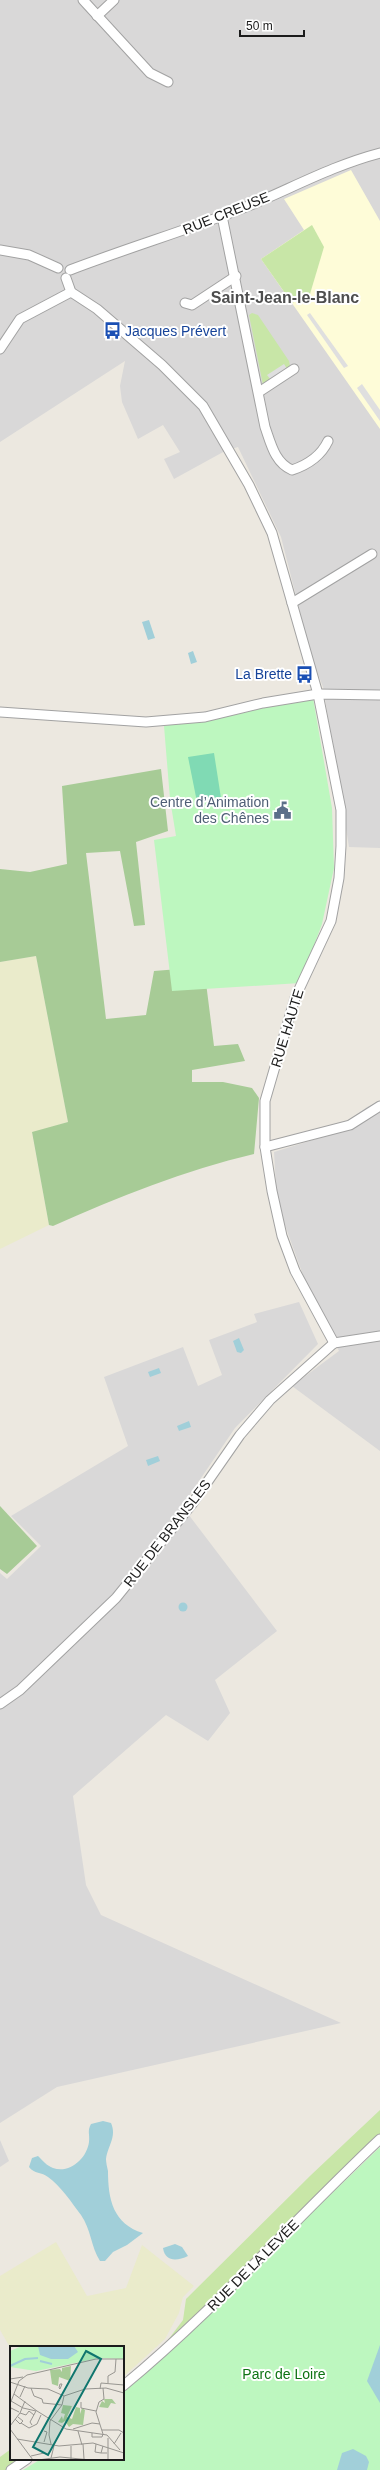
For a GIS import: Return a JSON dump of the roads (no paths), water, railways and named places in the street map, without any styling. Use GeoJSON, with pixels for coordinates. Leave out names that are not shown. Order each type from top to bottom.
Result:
{"type":"FeatureCollection","features":[{"type":"Feature","properties":{"kind":"street"},"geometry":{"type":"LineString","coordinates":[[83,0],[150,73],[168,82]]}},
{"type":"Feature","properties":{"kind":"street"},"geometry":{"type":"LineString","coordinates":[[97,16],[114,0]]}},
{"type":"Feature","properties":{"kind":"street","name":"RUE CREUSE"},"geometry":{"type":"LineString","coordinates":[[68,274],[222,216],[341,164],[380,153]]}},
{"type":"Feature","properties":{"kind":"street"},"geometry":{"type":"LineString","coordinates":[[222,216],[236,276],[265,427],[273,452],[285,467],[292,470],[302,467],[323,452],[328,441]]}},
{"type":"Feature","properties":{"kind":"street"},"geometry":{"type":"LineString","coordinates":[[0,250],[29,254],[58,268],[58,276],[68,274],[71,292],[20,318],[0,349]]}},
{"type":"Feature","properties":{"kind":"street"},"geometry":{"type":"LineString","coordinates":[[185,303],[192,305],[236,276]]}},
{"type":"Feature","properties":{"kind":"street","name":"RUE HAUTE"},"geometry":{"type":"LineString","coordinates":[[71,292],[96,309],[162,365],[203,406],[249,484],[272,534],[318,694],[340,810],[342,846],[339,878],[331,921],[295,998],[265,1101],[265,1147],[272,1191],[282,1236],[295,1271],[334,1343]]}},
{"type":"Feature","properties":{"kind":"street"},"geometry":{"type":"LineString","coordinates":[[259,392],[294,369]]}},
{"type":"Feature","properties":{"kind":"street"},"geometry":{"type":"LineString","coordinates":[[292,603],[372,554]]}},
{"type":"Feature","properties":{"kind":"street"},"geometry":{"type":"LineString","coordinates":[[0,712],[146,722],[205,716],[318,694],[380,695]]}},
{"type":"Feature","properties":{"kind":"street"},"geometry":{"type":"LineString","coordinates":[[265,1147],[350,1125],[380,1106]]}},
{"type":"Feature","properties":{"kind":"street"},"geometry":{"type":"LineString","coordinates":[[334,1343],[355,1338],[380,1336]]}},
{"type":"Feature","properties":{"kind":"street","name":"RUE DE BRANSLES"},"geometry":{"type":"LineString","coordinates":[[0,1704],[20,1690],[116,1598],[192,1504],[240,1435],[280,1389],[334,1343]]}},
{"type":"Feature","properties":{"kind":"street","name":"RUE DE LA LEVÉE"},"geometry":{"type":"LineString","coordinates":[[124,2385],[164,2352],[223,2296],[380,2139]]}},
{"type":"Feature","properties":{"kind":"street"},"geometry":{"type":"LineString","coordinates":[[11,2470],[26,2460]]}},
{"type":"Feature","properties":{"kind":"water"},"geometry":{"type":"Polygon","coordinates":[[[149,620],[155,638],[148,640],[142,622],[149,620]]]}},
{"type":"Feature","properties":{"kind":"water"},"geometry":{"type":"Polygon","coordinates":[[[193,651],[197,662],[191,664],[188,653],[193,651]]]}},
{"type":"Feature","properties":{"kind":"water"},"geometry":{"type":"Polygon","coordinates":[[[239,1338],[244,1350],[241,1353],[237,1352],[233,1341],[239,1338]]]}},
{"type":"Feature","properties":{"kind":"water"},"geometry":{"type":"Polygon","coordinates":[[[159,1368],[161,1373],[150,1377],[148,1372],[159,1368]]]}},
{"type":"Feature","properties":{"kind":"water"},"geometry":{"type":"Polygon","coordinates":[[[189,1421],[191,1427],[179,1431],[177,1426],[189,1421]]]}},
{"type":"Feature","properties":{"kind":"water"},"geometry":{"type":"Polygon","coordinates":[[[158,1456],[160,1461],[148,1466],[146,1460],[158,1456]]]}},
{"type":"Feature","properties":{"kind":"water"},"geometry":{"type":"Polygon","coordinates":[[[181,1603],[185,1603],[187,1607],[185,1611],[181,1611],[179,1609],[179,1605],[181,1603]]]}},
{"type":"Feature","properties":{"kind":"water"},"geometry":{"type":"Polygon","coordinates":[[[103,2121],[111,2123],[113,2128],[113,2137],[106,2159],[111,2201],[119,2217],[125,2223],[133,2229],[143,2233],[127,2245],[113,2252],[105,2261],[100,2261],[84,2220],[70,2200],[46,2175],[33,2171],[29,2167],[32,2158],[38,2156],[53,2168],[66,2169],[71,2167],[81,2159],[88,2148],[89,2129],[91,2124],[103,2121]]]}},
{"type":"Feature","properties":{"kind":"water"},"geometry":{"type":"Polygon","coordinates":[[[175,2244],[182,2247],[188,2256],[180,2259],[172,2259],[166,2256],[163,2248],[175,2244]]]}},
{"type":"Feature","properties":{"kind":"water"},"geometry":{"type":"Polygon","coordinates":[[[380,2345],[380,2403],[367,2381],[380,2345]]]}},
{"type":"Feature","properties":{"kind":"water"},"geometry":{"type":"Polygon","coordinates":[[[353,2449],[366,2456],[369,2462],[367,2470],[337,2470],[342,2453],[353,2449]]]}},
{"type":"Feature","properties":{"kind":"place","name":"Jacques Prévert"},"geometry":{"type":"Point","coordinates":[112,331]}},
{"type":"Feature","properties":{"kind":"place","name":"La Brette"},"geometry":{"type":"Point","coordinates":[305,674]}},
{"type":"Feature","properties":{"kind":"place","name":"Centre d’Animation des Chênes"},"geometry":{"type":"Point","coordinates":[282,810]}},
{"type":"Feature","properties":{"kind":"district","name":"Saint-Jean-le-Blanc"},"geometry":{"type":"Point","coordinates":[285,297]}},
{"type":"Feature","properties":{"kind":"park label","name":"Parc de Loire"},"geometry":{"type":"Point","coordinates":[284,2374]}}]}
